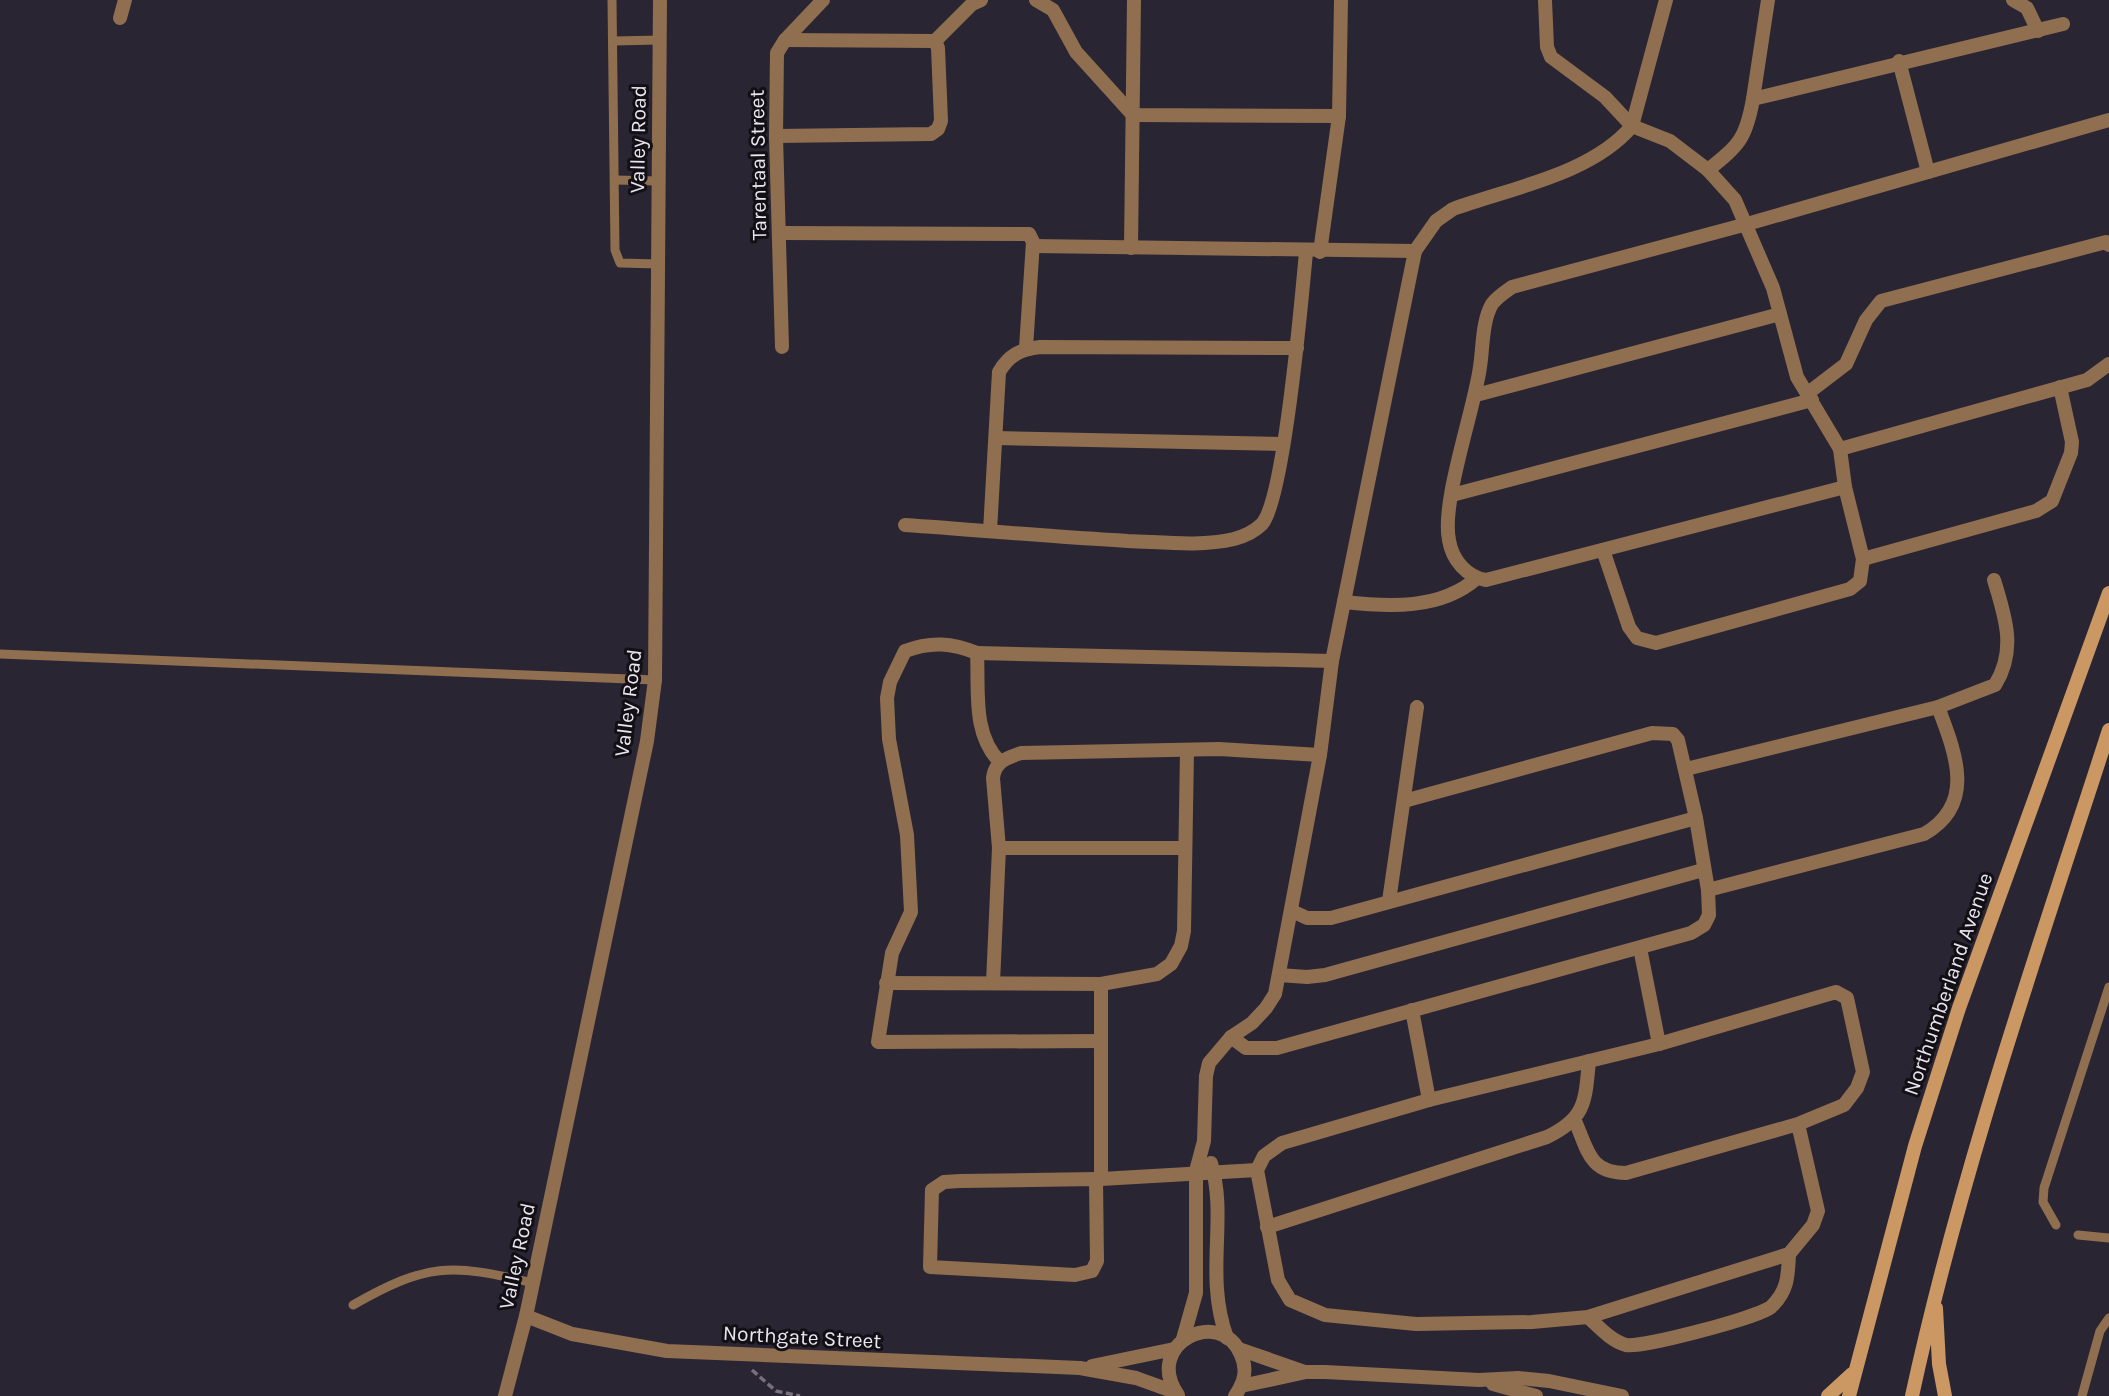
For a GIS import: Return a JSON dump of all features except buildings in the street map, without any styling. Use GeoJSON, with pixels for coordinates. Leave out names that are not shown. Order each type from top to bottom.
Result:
{"type":"FeatureCollection","features":[{"type":"Feature","properties":{"kind":"main road","name":"Northumberland Avenue"},"geometry":{"type":"LineString","coordinates":[[1849,1396],[1852,1374],[1915,1146],[1959,1009],[2109,593]]}},
{"type":"Feature","properties":{"kind":"main road"},"geometry":{"type":"LineString","coordinates":[[1912,1396],[1935,1289],[2012,1028],[2109,730]]}},
{"type":"Feature","properties":{"kind":"main road"},"geometry":{"type":"LineString","coordinates":[[1935,1289],[1939,1364],[1945,1396]]}},
{"type":"Feature","properties":{"kind":"main road"},"geometry":{"type":"LineString","coordinates":[[1828,1396],[1852,1374]]}},
{"type":"Feature","properties":{"kind":"street"},"geometry":{"type":"LineString","coordinates":[[120,18],[125,0]]}},
{"type":"Feature","properties":{"kind":"street","name":"Valley Road"},"geometry":{"type":"LineString","coordinates":[[505,1396],[526,1316],[647,741],[655,680],[659,554],[660,0]]}},
{"type":"Feature","properties":{"kind":"street","name":"Tarentaal Street"},"geometry":{"type":"LineString","coordinates":[[782,347],[781,233],[776,136],[777,53],[785,40],[823,0]]}},
{"type":"Feature","properties":{"kind":"street"},"geometry":{"type":"LineString","coordinates":[[785,40],[935,41],[972,4],[981,0]]}},
{"type":"Feature","properties":{"kind":"street"},"geometry":{"type":"LineString","coordinates":[[1036,0],[1053,10],[1076,51],[1133,115],[1339,116]]}},
{"type":"Feature","properties":{"kind":"street"},"geometry":{"type":"LineString","coordinates":[[1131,248],[1134,0]]}},
{"type":"Feature","properties":{"kind":"street"},"geometry":{"type":"LineString","coordinates":[[905,524],[1178,543],[1233,540],[1251,534],[1264,522],[1282,444],[1313,252],[1339,116],[1341,0]]}},
{"type":"Feature","properties":{"kind":"street"},"geometry":{"type":"LineString","coordinates":[[1545,0],[1548,52],[1605,97],[1632,125],[1670,141],[1708,170],[1735,200],[1747,224],[1780,314],[1797,377],[1840,449],[1845,487],[1863,559],[1860,581],[1850,589],[1656,643],[1637,638],[1629,627],[1602,550]]}},
{"type":"Feature","properties":{"kind":"street"},"geometry":{"type":"LineString","coordinates":[[1177,1394],[1168,1373],[1193,1309],[1197,1277],[1196,1171],[1204,1141],[1206,1076],[1209,1063],[1231,1037],[1266,1008],[1275,994],[1320,755],[1322,720],[1332,661],[1415,251],[1436,221],[1452,209],[1572,169],[1601,154],[1620,139],[1632,125],[1666,0]]}},
{"type":"Feature","properties":{"kind":"street"},"geometry":{"type":"LineString","coordinates":[[1708,170],[1734,150],[1748,128],[1768,0]]}},
{"type":"Feature","properties":{"kind":"street"},"geometry":{"type":"LineString","coordinates":[[2013,0],[2027,8],[2038,31]]}},
{"type":"Feature","properties":{"kind":"street"},"geometry":{"type":"LineString","coordinates":[[1754,99],[1899,61],[2063,24]]}},
{"type":"Feature","properties":{"kind":"street"},"geometry":{"type":"LineString","coordinates":[[776,136],[931,134],[938,129],[941,121],[938,48],[935,41]]}},
{"type":"Feature","properties":{"kind":"street"},"geometry":{"type":"LineString","coordinates":[[1899,61],[1928,172]]}},
{"type":"Feature","properties":{"kind":"street"},"geometry":{"type":"LineString","coordinates":[[1845,487],[1486,580],[1477,578],[1453,556],[1448,521],[1476,395],[1492,304],[1513,287],[1747,224],[2109,120]]}},
{"type":"Feature","properties":{"kind":"street"},"geometry":{"type":"LineString","coordinates":[[781,233],[1029,234],[1033,246],[1026,348]]}},
{"type":"Feature","properties":{"kind":"street"},"geometry":{"type":"LineString","coordinates":[[1452,495],[1810,396],[1846,363],[1866,320],[1881,301],[2106,242],[2109,245]]}},
{"type":"Feature","properties":{"kind":"street"},"geometry":{"type":"LineString","coordinates":[[1033,246],[1313,252],[1415,251]]}},
{"type":"Feature","properties":{"kind":"street"},"geometry":{"type":"LineString","coordinates":[[1476,395],[1780,314]]}},
{"type":"Feature","properties":{"kind":"street"},"geometry":{"type":"LineString","coordinates":[[990,531],[999,372],[1011,355],[1026,348],[1297,348]]}},
{"type":"Feature","properties":{"kind":"street"},"geometry":{"type":"LineString","coordinates":[[1840,449],[2087,380],[2109,364]]}},
{"type":"Feature","properties":{"kind":"street"},"geometry":{"type":"LineString","coordinates":[[1863,559],[2036,511],[2052,501],[2072,442],[2060,387]]}},
{"type":"Feature","properties":{"kind":"street"},"geometry":{"type":"LineString","coordinates":[[996,438],[1282,444]]}},
{"type":"Feature","properties":{"kind":"street"},"geometry":{"type":"LineString","coordinates":[[1344,602],[1386,607],[1433,600],[1462,592],[1477,578]]}},
{"type":"Feature","properties":{"kind":"street"},"geometry":{"type":"LineString","coordinates":[[1686,769],[1938,707],[1995,685],[2000,677],[2009,639],[1994,580]]}},
{"type":"Feature","properties":{"kind":"street"},"geometry":{"type":"LineString","coordinates":[[1101,1041],[878,1042],[892,953],[908,925],[912,900],[907,835],[890,739],[887,698],[890,682],[905,650],[923,644],[960,646],[977,653],[1332,661]]}},
{"type":"Feature","properties":{"kind":"street"},"geometry":{"type":"LineString","coordinates":[[977,653],[981,734],[988,750],[1000,762]]}},
{"type":"Feature","properties":{"kind":"street"},"geometry":{"type":"LineString","coordinates":[[1389,901],[1417,707]]}},
{"type":"Feature","properties":{"kind":"street"},"geometry":{"type":"LineString","coordinates":[[1708,891],[1924,834],[1940,825],[1957,789],[1959,771],[1956,755],[1938,707]]}},
{"type":"Feature","properties":{"kind":"street"},"geometry":{"type":"LineString","coordinates":[[1231,1037],[1246,1048],[1268,1049],[1691,933],[1704,925],[1709,915],[1708,891],[1686,769],[1678,740],[1666,732],[1652,733],[1405,801]]}},
{"type":"Feature","properties":{"kind":"street"},"geometry":{"type":"LineString","coordinates":[[993,983],[998,926],[999,848],[993,778],[994,769],[1000,762],[1021,753],[1219,749],[1320,755]]}},
{"type":"Feature","properties":{"kind":"street"},"geometry":{"type":"LineString","coordinates":[[886,983],[1101,984],[1157,975],[1171,964],[1181,946],[1184,931],[1187,751]]}},
{"type":"Feature","properties":{"kind":"street"},"geometry":{"type":"LineString","coordinates":[[1292,911],[1318,920],[1540,863],[1696,818]]}},
{"type":"Feature","properties":{"kind":"street"},"geometry":{"type":"LineString","coordinates":[[999,848],[1184,848]]}},
{"type":"Feature","properties":{"kind":"street"},"geometry":{"type":"LineString","coordinates":[[1279,975],[1325,975],[1703,870]]}},
{"type":"Feature","properties":{"kind":"street"},"geometry":{"type":"LineString","coordinates":[[1640,948],[1659,1044]]}},
{"type":"Feature","properties":{"kind":"street"},"geometry":{"type":"LineString","coordinates":[[1101,984],[1101,1041],[1098,1178],[1097,1261],[1092,1271],[1075,1275],[930,1267],[931,1200],[936,1186],[944,1182],[1098,1178],[1257,1170]]}},
{"type":"Feature","properties":{"kind":"street"},"geometry":{"type":"LineString","coordinates":[[1575,1121],[1595,1165],[1609,1173],[1626,1174],[1798,1124],[1844,1105],[1857,1088],[1863,1072],[1847,998],[1836,992],[1659,1044],[1429,1100],[1282,1143],[1264,1156],[1257,1170],[1278,1280],[1286,1294],[1301,1306],[1325,1315],[1416,1324],[1532,1322],[1588,1317],[1789,1254],[1813,1225],[1818,1211],[1798,1124]]}},
{"type":"Feature","properties":{"kind":"street"},"geometry":{"type":"LineString","coordinates":[[1412,1010],[1429,1100]]}},
{"type":"Feature","properties":{"kind":"street"},"geometry":{"type":"LineString","coordinates":[[1267,1227],[1547,1137],[1575,1121],[1587,1089],[1589,1061]]}},
{"type":"Feature","properties":{"kind":"street"},"geometry":{"type":"LineString","coordinates":[[1204,1141],[1213,1171],[1217,1313],[1227,1338],[1239,1349],[1306,1372],[1549,1381],[1622,1396]]}},
{"type":"Feature","properties":{"kind":"street"},"geometry":{"type":"LineString","coordinates":[[1588,1317],[1618,1342],[1631,1346],[1664,1341],[1769,1309],[1787,1287],[1789,1254]]}},
{"type":"Feature","properties":{"kind":"street"},"geometry":{"type":"LineString","coordinates":[[1197,1277],[1214,1277]]}},
{"type":"Feature","properties":{"kind":"street","name":"Northgate Street"},"geometry":{"type":"LineString","coordinates":[[526,1316],[572,1334],[667,1351],[1080,1368],[1136,1378],[1177,1394]]}},
{"type":"Feature","properties":{"kind":"street","name":"Northgate Street"},"geometry":{"type":"LineString","coordinates":[[1080,1368],[1179,1344],[1207,1331],[1227,1338]]}},
{"type":"Feature","properties":{"kind":"street"},"geometry":{"type":"LineString","coordinates":[[1238,1391],[1245,1374],[1239,1349]]}},
{"type":"Feature","properties":{"kind":"street"},"geometry":{"type":"LineString","coordinates":[[1238,1391],[1306,1372]]}},
{"type":"Feature","properties":{"kind":"street"},"geometry":{"type":"LineString","coordinates":[[1479,1380],[1536,1396]]}},
{"type":"Feature","properties":{"kind":"lane"},"geometry":{"type":"LineString","coordinates":[[612,0],[617,257],[620,263],[658,264]]}},
{"type":"Feature","properties":{"kind":"lane"},"geometry":{"type":"LineString","coordinates":[[613,41],[660,40]]}},
{"type":"Feature","properties":{"kind":"lane"},"geometry":{"type":"LineString","coordinates":[[615,180],[659,181]]}},
{"type":"Feature","properties":{"kind":"lane"},"geometry":{"type":"LineString","coordinates":[[0,654],[655,680]]}},
{"type":"Feature","properties":{"kind":"lane"},"geometry":{"type":"LineString","coordinates":[[2056,1225],[2043,1202],[2044,1188],[2109,988]]}},
{"type":"Feature","properties":{"kind":"lane"},"geometry":{"type":"LineString","coordinates":[[2078,1235],[2109,1238]]}},
{"type":"Feature","properties":{"kind":"lane"},"geometry":{"type":"LineString","coordinates":[[353,1305],[396,1280],[429,1270],[477,1272],[533,1283]]}},
{"type":"Feature","properties":{"kind":"lane"},"geometry":{"type":"LineString","coordinates":[[2082,1396],[2100,1331],[2109,1318]]}},
{"type":"Feature","properties":{"kind":"path"},"geometry":{"type":"LineString","coordinates":[[734,1355],[776,1391],[800,1396]]}}]}
